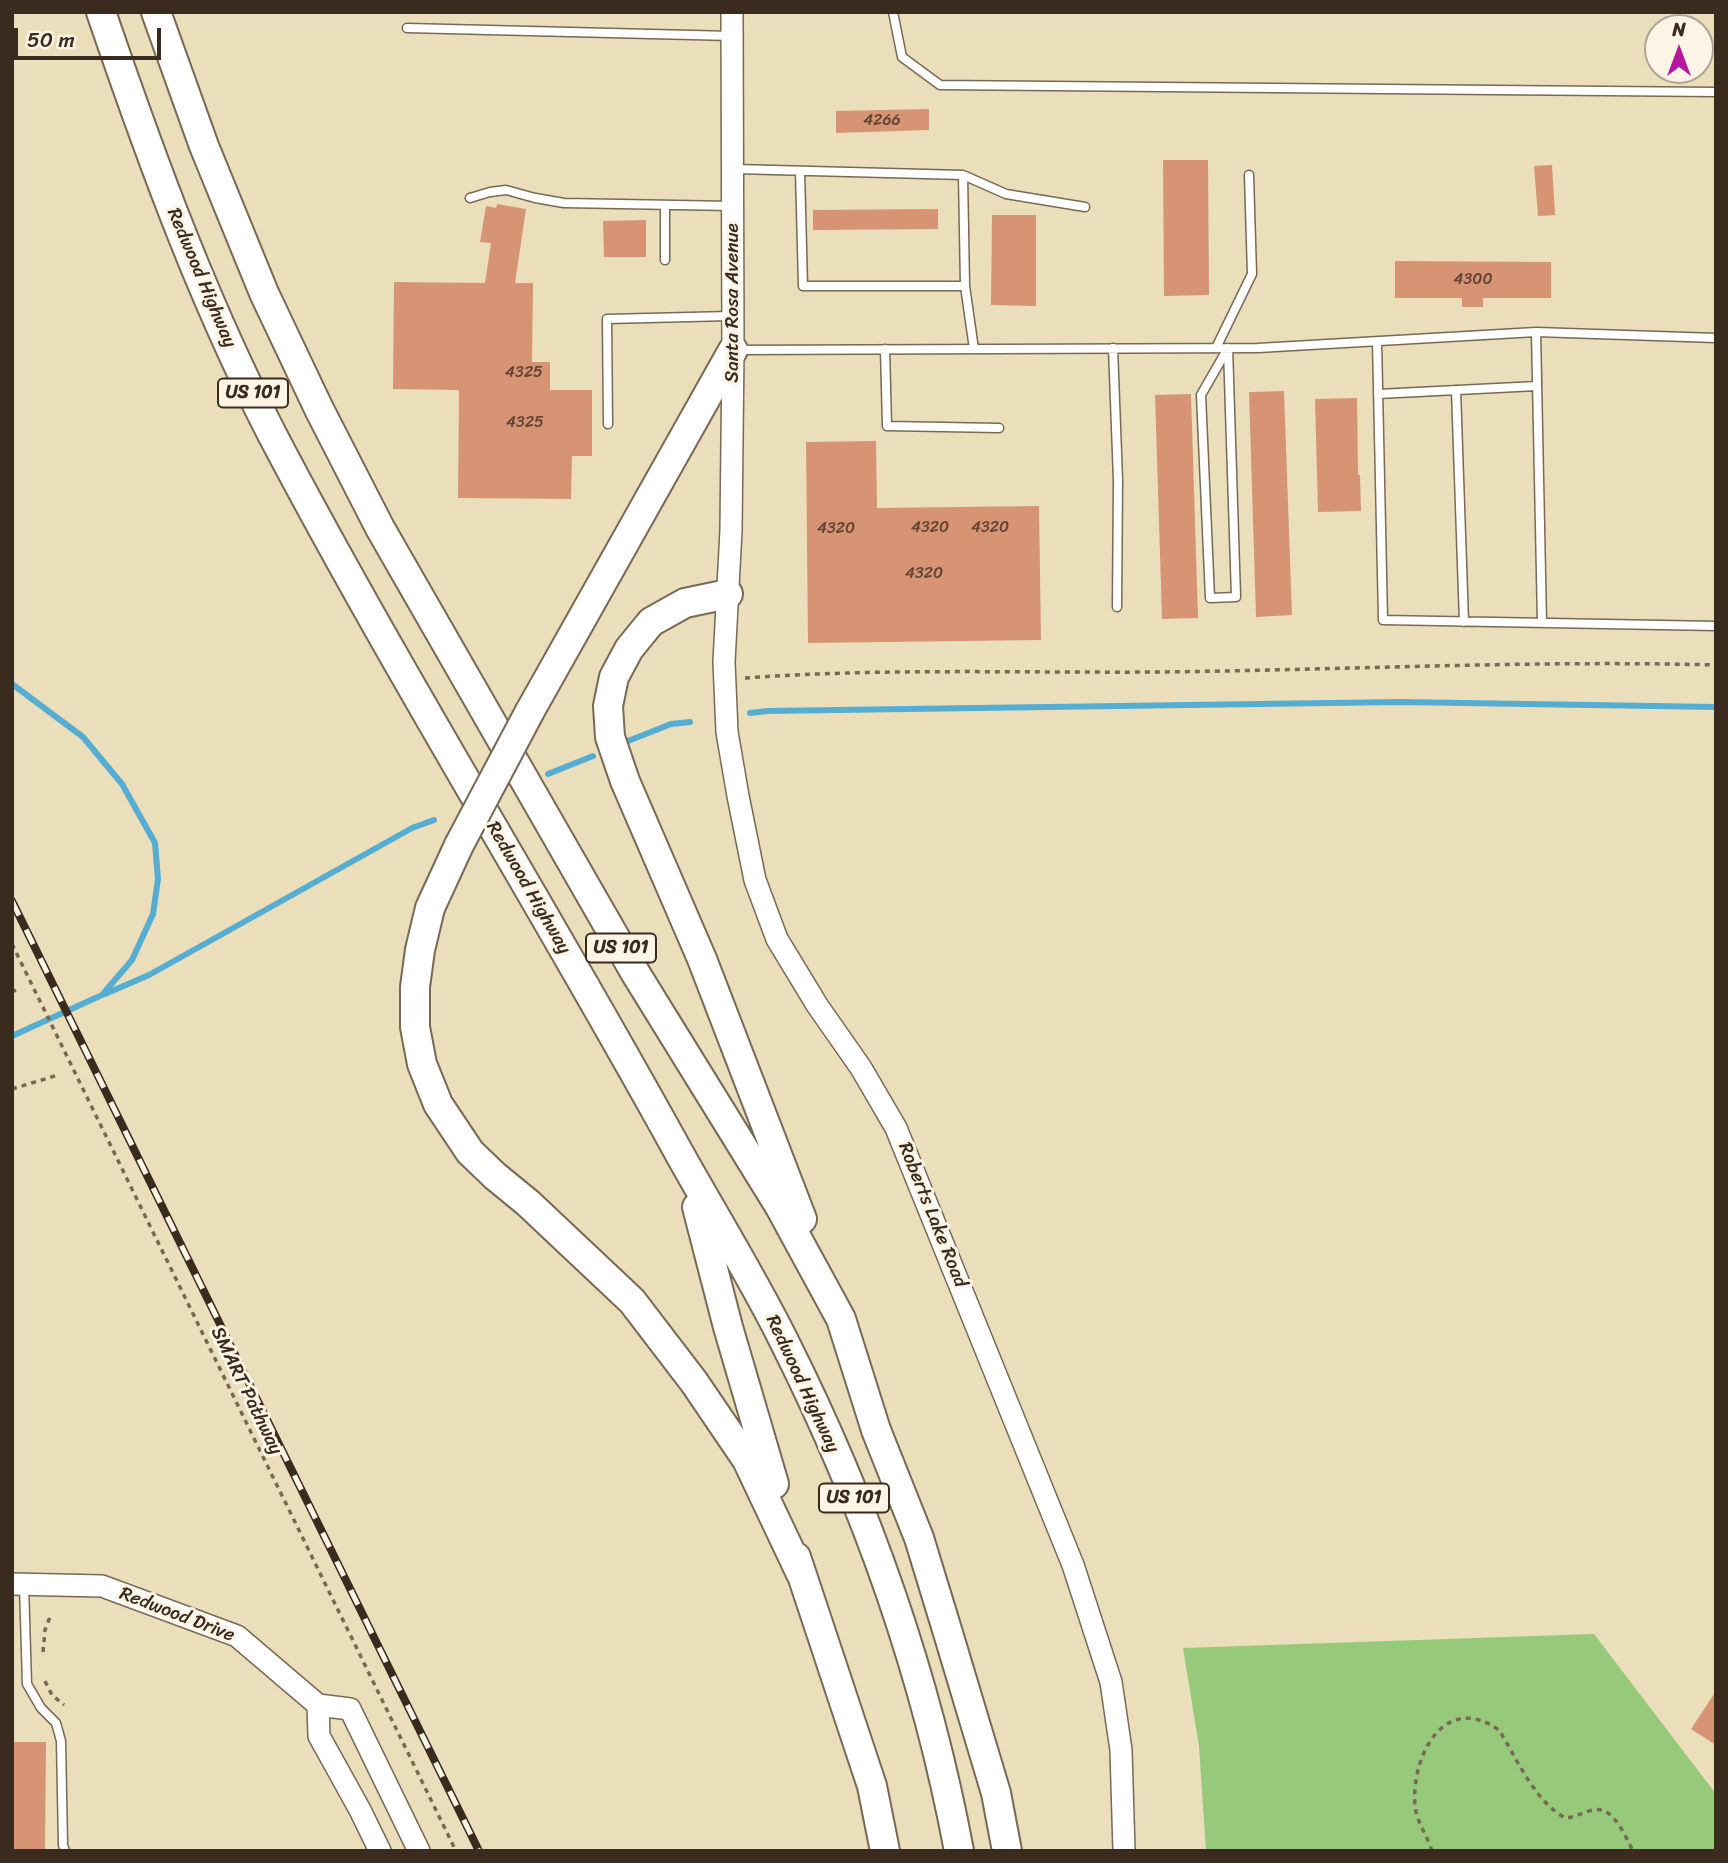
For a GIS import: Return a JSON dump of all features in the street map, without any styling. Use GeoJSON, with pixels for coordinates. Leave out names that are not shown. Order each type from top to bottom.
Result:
{"type":"FeatureCollection","features":[{"type":"Feature","properties":{"kind":"highway","name":"Redwood Highway"},"geometry":{"type":"LineString","coordinates":[[101,12],[175,218],[226,337],[281,451],[340,561],[782,1336],[855,1499],[883,1574],[934,1737],[959,1851]]}},
{"type":"Feature","properties":{"kind":"highway","name":"US 101"},"geometry":{"type":"LineString","coordinates":[[156,12],[204,146],[264,293],[318,409],[380,528],[636,974],[779,1207],[841,1319],[876,1430],[919,1538],[996,1793],[1007,1851]]}},
{"type":"Feature","properties":{"kind":"highway"},"geometry":{"type":"LineString","coordinates":[[733,350],[530,711],[459,845],[430,908],[415,987],[415,1027],[422,1064],[438,1104],[471,1152],[632,1301],[694,1382],[747,1460],[801,1574]]}},
{"type":"Feature","properties":{"kind":"highway"},"geometry":{"type":"LineString","coordinates":[[728,594],[685,603],[652,622],[629,649],[614,677],[608,706],[610,737],[625,781],[698,948],[841,1319]]}},
{"type":"Feature","properties":{"kind":"highway"},"geometry":{"type":"LineString","coordinates":[[688,1170],[728,1327],[801,1574],[872,1786],[885,1851]]}},
{"type":"Feature","properties":{"kind":"street","name":"Santa Rosa Avenue"},"geometry":{"type":"LineString","coordinates":[[728,594],[733,350],[732,12]]}},
{"type":"Feature","properties":{"kind":"street","name":"Roberts Lake Road"},"geometry":{"type":"LineString","coordinates":[[728,594],[724,671],[727,732],[755,880],[778,939],[817,1005],[861,1068],[897,1128],[1073,1565],[1111,1682],[1121,1750],[1124,1851]]}},
{"type":"Feature","properties":{"kind":"street","name":"Redwood Drive"},"geometry":{"type":"LineString","coordinates":[[18,1584],[102,1586],[237,1636],[318,1704],[350,1709],[419,1851]]}},
{"type":"Feature","properties":{"kind":"street"},"geometry":{"type":"LineString","coordinates":[[318,1704],[319,1735],[380,1851]]}},
{"type":"Feature","properties":{"kind":"lane"},"geometry":{"type":"LineString","coordinates":[[893,12],[902,57],[940,85],[1716,92]]}},
{"type":"Feature","properties":{"kind":"lane"},"geometry":{"type":"LineString","coordinates":[[407,28],[732,36]]}},
{"type":"Feature","properties":{"kind":"lane"},"geometry":{"type":"LineString","coordinates":[[732,169],[963,175],[1006,194],[1085,207]]}},
{"type":"Feature","properties":{"kind":"lane"},"geometry":{"type":"LineString","coordinates":[[800,171],[803,286],[965,286]]}},
{"type":"Feature","properties":{"kind":"lane"},"geometry":{"type":"LineString","coordinates":[[963,175],[965,286],[974,349]]}},
{"type":"Feature","properties":{"kind":"lane"},"geometry":{"type":"LineString","coordinates":[[1216,348],[1252,274],[1250,175]]}},
{"type":"Feature","properties":{"kind":"lane"},"geometry":{"type":"LineString","coordinates":[[470,198],[506,190],[564,203],[732,206]]}},
{"type":"Feature","properties":{"kind":"lane"},"geometry":{"type":"LineString","coordinates":[[665,205],[665,260]]}},
{"type":"Feature","properties":{"kind":"lane"},"geometry":{"type":"LineString","coordinates":[[608,424],[607,319],[733,316]]}},
{"type":"Feature","properties":{"kind":"lane"},"geometry":{"type":"LineString","coordinates":[[733,350],[1228,348],[1536,332],[1716,338]]}},
{"type":"Feature","properties":{"kind":"lane"},"geometry":{"type":"LineString","coordinates":[[1536,332],[1542,623]]}},
{"type":"Feature","properties":{"kind":"lane"},"geometry":{"type":"LineString","coordinates":[[1377,341],[1383,620],[1716,626]]}},
{"type":"Feature","properties":{"kind":"lane"},"geometry":{"type":"LineString","coordinates":[[1113,348],[1118,480],[1117,607]]}},
{"type":"Feature","properties":{"kind":"lane"},"geometry":{"type":"LineString","coordinates":[[1228,348],[1236,597],[1210,598],[1201,395],[1228,348]]}},
{"type":"Feature","properties":{"kind":"lane"},"geometry":{"type":"LineString","coordinates":[[885,349],[887,426],[999,428]]}},
{"type":"Feature","properties":{"kind":"lane"},"geometry":{"type":"LineString","coordinates":[[1378,394],[1537,386]]}},
{"type":"Feature","properties":{"kind":"lane"},"geometry":{"type":"LineString","coordinates":[[1456,390],[1464,622]]}},
{"type":"Feature","properties":{"kind":"lane"},"geometry":{"type":"LineString","coordinates":[[18,1584],[27,1684],[41,1708],[56,1723],[61,1741],[62,1845],[65,1851]]}},
{"type":"Feature","properties":{"kind":"path"},"geometry":{"type":"LineString","coordinates":[[724,671],[1160,672],[1470,663],[1716,665]]}},
{"type":"Feature","properties":{"kind":"path","name":"SMART Pathway"},"geometry":{"type":"LineString","coordinates":[[12,944],[456,1851]]}},
{"type":"Feature","properties":{"kind":"path"},"geometry":{"type":"LineString","coordinates":[[12,1089],[58,1075]]}},
{"type":"Feature","properties":{"kind":"path"},"geometry":{"type":"LineString","coordinates":[[43,1652],[45,1630],[50,1617]]}},
{"type":"Feature","properties":{"kind":"path"},"geometry":{"type":"LineString","coordinates":[[45,1681],[52,1695],[64,1705]]}},
{"type":"Feature","properties":{"kind":"path"},"geometry":{"type":"LineString","coordinates":[[1432,1851],[1415,1806],[1415,1790],[1421,1763],[1436,1731],[1458,1718],[1473,1717],[1488,1722],[1499,1730],[1544,1801],[1555,1813],[1574,1818],[1596,1809],[1606,1811],[1633,1851]]}},
{"type":"Feature","properties":{"kind":"green space"},"geometry":{"type":"Polygon","coordinates":[[[1594,1634],[1716,1794],[1716,1851],[1206,1851],[1199,1746],[1183,1648],[1594,1634]]]}},
{"type":"Feature","properties":{"kind":"building"},"geometry":{"type":"Polygon","coordinates":[[[929,109],[929,130],[836,133],[836,111],[929,109]]]}},
{"type":"Feature","properties":{"kind":"building"},"geometry":{"type":"Polygon","coordinates":[[[1163,160],[1208,160],[1209,295],[1164,296],[1163,160]]]}},
{"type":"Feature","properties":{"kind":"building"},"geometry":{"type":"Polygon","coordinates":[[[1552,165],[1555,215],[1538,216],[1534,166],[1552,165]]]}},
{"type":"Feature","properties":{"kind":"building"},"geometry":{"type":"Polygon","coordinates":[[[497,204],[526,209],[515,283],[533,283],[532,362],[550,362],[550,390],[592,390],[592,456],[572,456],[571,499],[458,498],[459,390],[393,389],[394,282],[485,283],[491,243],[480,242],[486,206],[496,208],[497,204]]]}},
{"type":"Feature","properties":{"kind":"building"},"geometry":{"type":"Polygon","coordinates":[[[938,209],[938,229],[813,230],[813,210],[938,209]]]}},
{"type":"Feature","properties":{"kind":"building"},"geometry":{"type":"Polygon","coordinates":[[[992,215],[1036,215],[1036,306],[991,305],[992,215]]]}},
{"type":"Feature","properties":{"kind":"building"},"geometry":{"type":"Polygon","coordinates":[[[646,220],[646,257],[604,257],[603,221],[646,220]]]}},
{"type":"Feature","properties":{"kind":"building"},"geometry":{"type":"Polygon","coordinates":[[[1395,261],[1551,262],[1551,298],[1483,298],[1483,307],[1462,307],[1462,298],[1395,298],[1395,261]]]}},
{"type":"Feature","properties":{"kind":"building"},"geometry":{"type":"Polygon","coordinates":[[[1284,391],[1292,615],[1256,617],[1249,392],[1284,391]]]}},
{"type":"Feature","properties":{"kind":"building"},"geometry":{"type":"Polygon","coordinates":[[[1191,394],[1198,618],[1162,619],[1155,395],[1191,394]]]}},
{"type":"Feature","properties":{"kind":"building"},"geometry":{"type":"Polygon","coordinates":[[[1357,398],[1361,511],[1318,512],[1315,399],[1357,398]]]}},
{"type":"Feature","properties":{"kind":"building"},"geometry":{"type":"Polygon","coordinates":[[[876,441],[877,508],[1039,506],[1041,640],[808,643],[806,442],[876,441]]]}},
{"type":"Feature","properties":{"kind":"building"},"geometry":{"type":"Polygon","coordinates":[[[1716,1691],[1716,1745],[1691,1729],[1716,1691]]]}},
{"type":"Feature","properties":{"kind":"building"},"geometry":{"type":"Polygon","coordinates":[[[12,1742],[46,1742],[45,1851],[12,1851],[12,1742]]]}},
{"type":"Feature","properties":{"kind":"waterway"},"geometry":{"type":"LineString","coordinates":[[12,684],[83,737],[122,784],[155,843],[158,879],[153,914],[132,960],[102,995],[12,1036]]}},
{"type":"Feature","properties":{"kind":"waterway"},"geometry":{"type":"LineString","coordinates":[[750,713],[1400,702],[1716,707]]}},
{"type":"Feature","properties":{"kind":"waterway"},"geometry":{"type":"LineString","coordinates":[[628,741],[671,724],[690,722]]}},
{"type":"Feature","properties":{"kind":"waterway"},"geometry":{"type":"LineString","coordinates":[[548,774],[593,756]]}},
{"type":"Feature","properties":{"kind":"waterway"},"geometry":{"type":"LineString","coordinates":[[105,994],[149,975],[412,828],[434,820]]}},
{"type":"Feature","properties":{"kind":"railway"},"geometry":{"type":"LineString","coordinates":[[12,901],[479,1851]]}}]}
